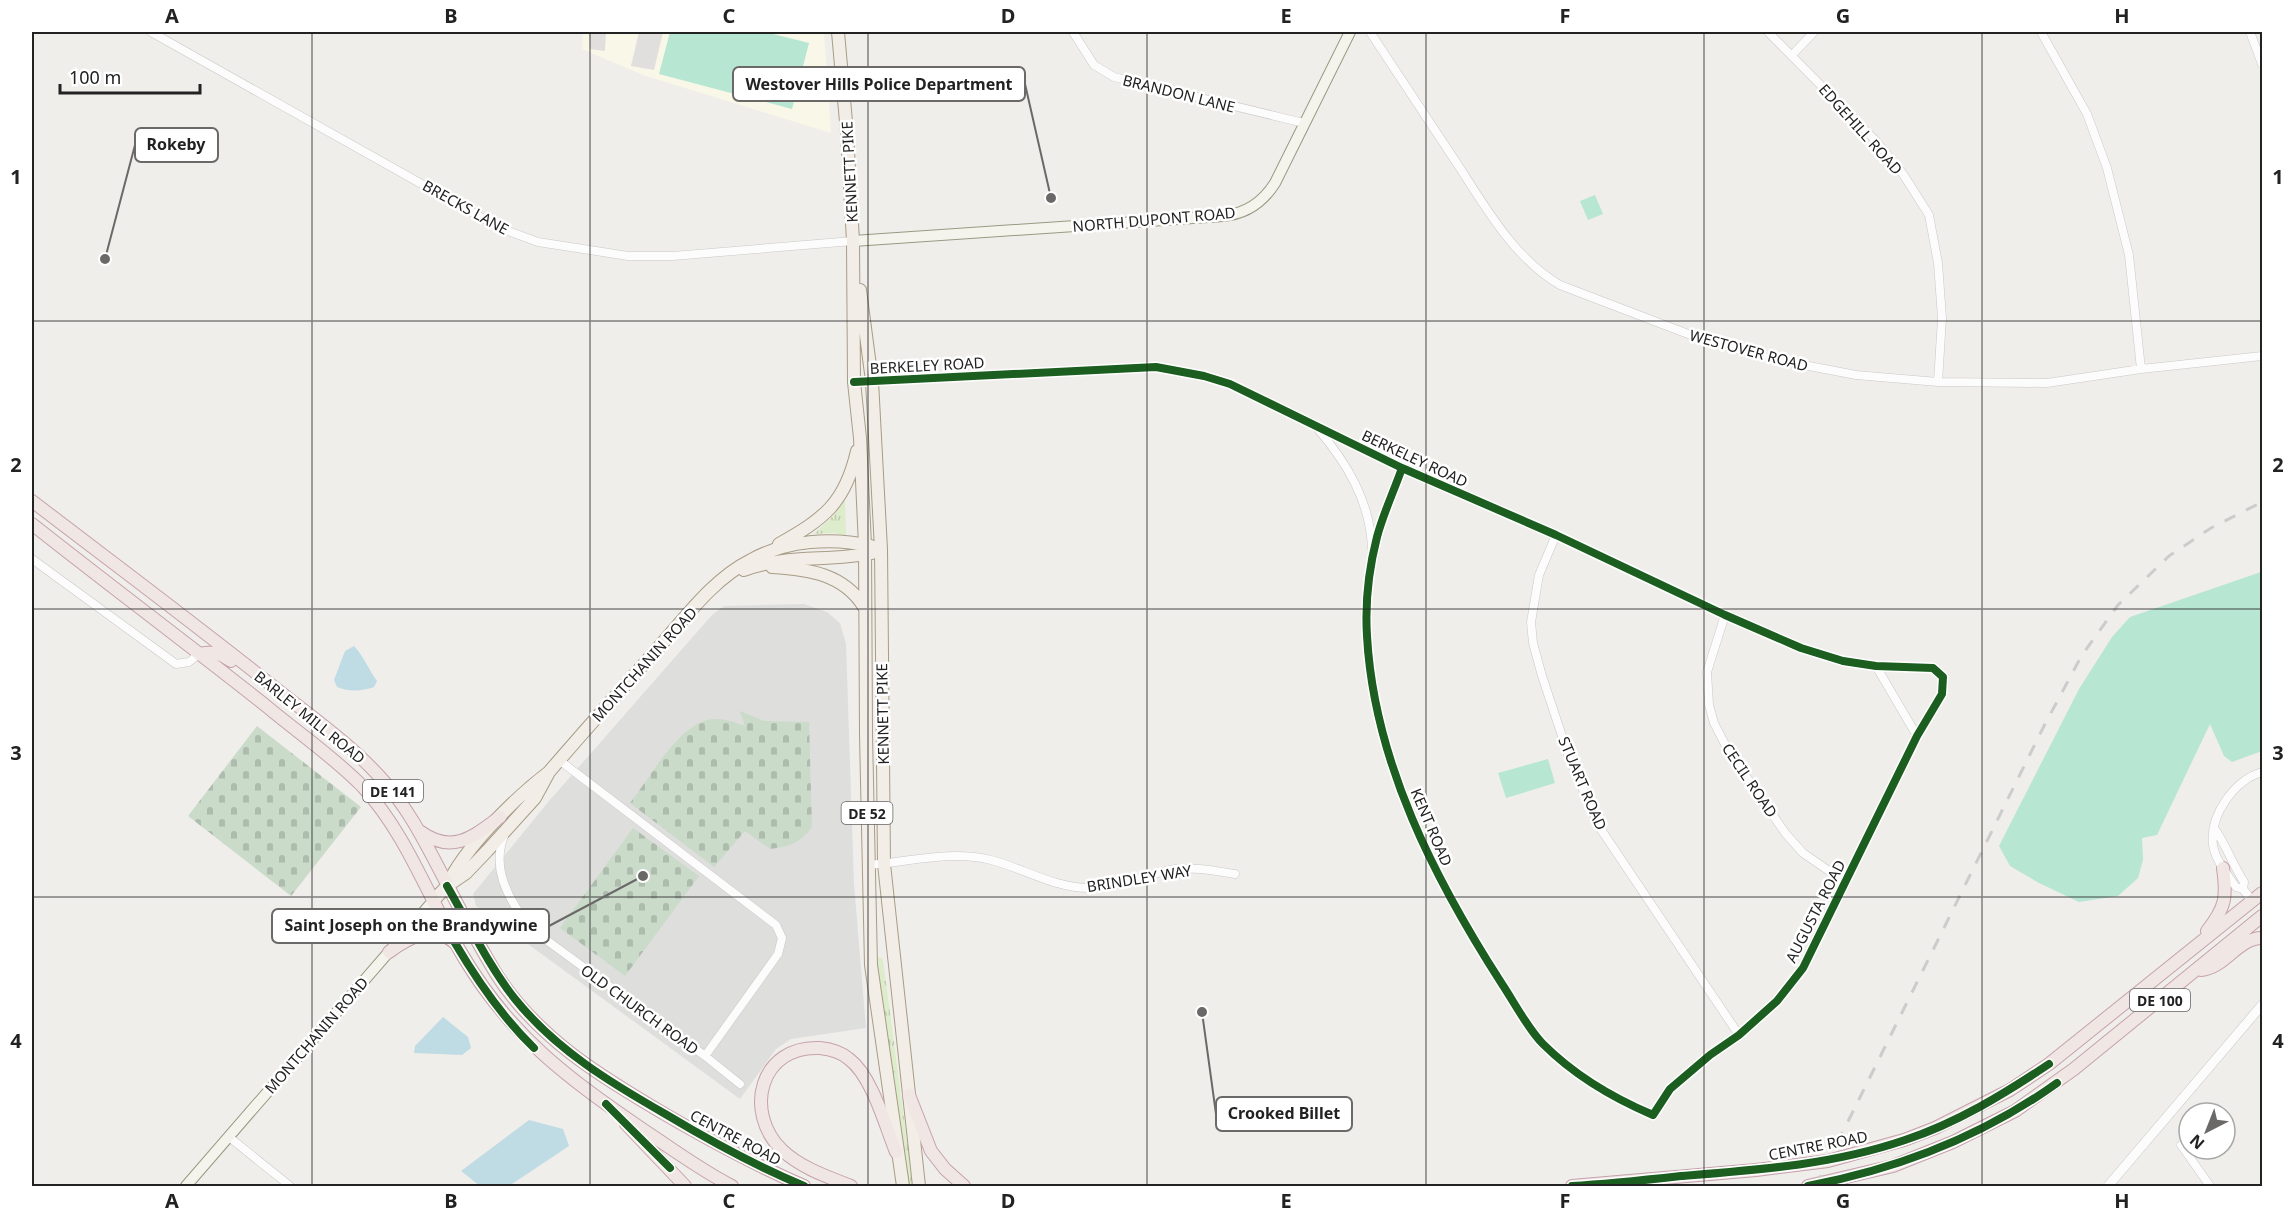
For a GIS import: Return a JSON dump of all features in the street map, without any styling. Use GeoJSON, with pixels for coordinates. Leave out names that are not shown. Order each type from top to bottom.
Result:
{"type":"FeatureCollection","features":[{"type":"Feature","properties":{"kind":"highway","name":"BARLEY MILL ROAD"},"geometry":{"type":"LineString","coordinates":[[32,501],[219,643],[378,774],[398,797],[419,830],[447,886],[497,974],[533,1020],[578,1059],[656,1109]]}},
{"type":"Feature","properties":{"kind":"highway","name":"BARLEY MILL ROAD"},"geometry":{"type":"LineString","coordinates":[[32,524],[199,654],[360,784],[395,828],[455,943],[489,997],[509,1023],[534,1048],[606,1104]]}},
{"type":"Feature","properties":{"kind":"highway"},"geometry":{"type":"LineString","coordinates":[[199,654],[211,651],[220,654],[284,703],[312,718]]}},
{"type":"Feature","properties":{"kind":"highway"},"geometry":{"type":"LineString","coordinates":[[419,830],[433,839],[457,842],[474,836],[500,817]]}},
{"type":"Feature","properties":{"kind":"highway"},"geometry":{"type":"LineString","coordinates":[[2199,945],[2224,905],[2226,889],[2223,868]]}},
{"type":"Feature","properties":{"kind":"highway","name":"CENTRE ROAD"},"geometry":{"type":"LineString","coordinates":[[1572,1186],[1756,1170],[1828,1161],[1904,1140],[1935,1128],[2010,1090],[2049,1064],[2262,893]]}},
{"type":"Feature","properties":{"kind":"highway","name":"DE 100"},"geometry":{"type":"LineString","coordinates":[[1808,1186],[1893,1166],[1953,1142],[2015,1111],[2057,1083],[2262,916]]}},
{"type":"Feature","properties":{"kind":"highway"},"geometry":{"type":"LineString","coordinates":[[389,952],[411,938],[426,933],[440,934],[455,943]]}},
{"type":"Feature","properties":{"kind":"highway"},"geometry":{"type":"LineString","coordinates":[[2197,969],[2212,968],[2245,943],[2262,938]]}},
{"type":"Feature","properties":{"kind":"highway"},"geometry":{"type":"LineString","coordinates":[[851,1186],[802,1164],[783,1151],[770,1135],[761,1117],[763,1082],[772,1067],[788,1054],[805,1048],[830,1049],[849,1058],[862,1073],[896,1152]]}},
{"type":"Feature","properties":{"kind":"highway"},"geometry":{"type":"LineString","coordinates":[[909,1095],[931,1151],[945,1169],[964,1186]]}},
{"type":"Feature","properties":{"kind":"highway"},"geometry":{"type":"LineString","coordinates":[[606,1104],[686,1186]]}},
{"type":"Feature","properties":{"kind":"highway"},"geometry":{"type":"LineString","coordinates":[[606,1104],[693,1163],[732,1186]]}},
{"type":"Feature","properties":{"kind":"highway","name":"CENTRE ROAD"},"geometry":{"type":"LineString","coordinates":[[656,1109],[753,1164],[804,1186]]}},
{"type":"Feature","properties":{"kind":"main road","name":"KENNETT PIKE"},"geometry":{"type":"LineString","coordinates":[[838,32],[853,241],[854,382],[860,438],[865,550],[864,608],[871,965],[896,1152],[903,1186]]}},
{"type":"Feature","properties":{"kind":"main road","name":"NORTH DUPONT ROAD"},"geometry":{"type":"LineString","coordinates":[[853,241],[1238,213],[1255,204],[1271,189],[1350,32]]}},
{"type":"Feature","properties":{"kind":"main road","name":"KENNETT PIKE"},"geometry":{"type":"LineString","coordinates":[[853,241],[872,381],[881,549],[884,864],[919,1186]]}},
{"type":"Feature","properties":{"kind":"main road"},"geometry":{"type":"LineString","coordinates":[[757,561],[804,531],[832,506],[850,472],[860,438]]}},
{"type":"Feature","properties":{"kind":"main road","name":"MONTCHANIN ROAD"},"geometry":{"type":"LineString","coordinates":[[447,886],[460,863],[500,817],[521,794],[549,771],[717,584],[748,561],[757,561],[790,545],[834,541],[865,550],[881,549]]}},
{"type":"Feature","properties":{"kind":"main road"},"geometry":{"type":"LineString","coordinates":[[757,561],[819,573],[848,588],[858,597],[864,608]]}},
{"type":"Feature","properties":{"kind":"main road","name":"MONTCHANIN ROAD"},"geometry":{"type":"LineString","coordinates":[[186,1186],[433,901],[447,886],[466,873],[535,798],[549,771]]}},
{"type":"Feature","properties":{"kind":"street","name":"BRECKS LANE"},"geometry":{"type":"LineString","coordinates":[[151,32],[501,228],[538,242],[628,256],[672,256],[853,241]]}},
{"type":"Feature","properties":{"kind":"street","name":"BRANDON LANE"},"geometry":{"type":"LineString","coordinates":[[1073,32],[1094,65],[1114,77],[1304,123]]}},
{"type":"Feature","properties":{"kind":"street","name":"WESTOVER ROAD"},"geometry":{"type":"LineString","coordinates":[[1370,32],[1511,242],[1541,274],[1560,285],[1708,342],[1772,359],[1856,375],[1938,382],[2047,382],[2262,356]]}},
{"type":"Feature","properties":{"kind":"street","name":"EDGEHILL ROAD"},"geometry":{"type":"LineString","coordinates":[[1768,32],[1793,54],[1877,142],[1903,174],[1929,215],[1938,263],[1942,318],[1938,382]]}},
{"type":"Feature","properties":{"kind":"street"},"geometry":{"type":"LineString","coordinates":[[1793,54],[1814,32]]}},
{"type":"Feature","properties":{"kind":"street"},"geometry":{"type":"LineString","coordinates":[[2041,32],[2087,114],[2107,168],[2129,255],[2141,369]]}},
{"type":"Feature","properties":{"kind":"street"},"geometry":{"type":"LineString","coordinates":[[2250,32],[2262,64]]}},
{"type":"Feature","properties":{"kind":"street","name":"BERKELEY ROAD"},"geometry":{"type":"LineString","coordinates":[[854,382],[1156,367],[1204,376],[1230,384],[1402,468],[1556,535],[1725,615],[1801,648],[1843,661],[1876,666],[1933,668],[1943,677]]}},
{"type":"Feature","properties":{"kind":"street","name":"KENT ROAD"},"geometry":{"type":"LineString","coordinates":[[1314,425],[1340,456],[1365,505],[1371,530],[1372,565]]}},
{"type":"Feature","properties":{"kind":"street","name":"KENT ROAD"},"geometry":{"type":"LineString","coordinates":[[1402,468],[1377,536],[1368,591],[1367,635],[1373,684],[1385,741],[1406,804],[1449,898],[1541,1042],[1571,1070],[1628,1104],[1653,1114]]}},
{"type":"Feature","properties":{"kind":"street","name":"STUART ROAD"},"geometry":{"type":"LineString","coordinates":[[1556,535],[1539,575],[1531,622],[1533,643],[1542,676],[1570,760],[1600,828],[1739,1035]]}},
{"type":"Feature","properties":{"kind":"street"},"geometry":{"type":"LineString","coordinates":[[32,559],[176,664],[189,662],[199,654]]}},
{"type":"Feature","properties":{"kind":"street","name":"CECIL ROAD"},"geometry":{"type":"LineString","coordinates":[[1725,615],[1707,672],[1709,705],[1714,723],[1729,752],[1786,834],[1803,853],[1845,882]]}},
{"type":"Feature","properties":{"kind":"street"},"geometry":{"type":"LineString","coordinates":[[1876,666],[1917,736]]}},
{"type":"Feature","properties":{"kind":"street","name":"AUGUSTA ROAD"},"geometry":{"type":"LineString","coordinates":[[1653,1114],[1670,1089],[1710,1055],[1739,1035],[1777,1001],[1803,968],[1917,736],[1942,694],[1943,677]]}},
{"type":"Feature","properties":{"kind":"street","name":"OLD CHURCH ROAD"},"geometry":{"type":"LineString","coordinates":[[515,820],[505,834],[500,848],[499,868],[515,908],[522,918],[534,931],[705,1056],[778,954],[782,938],[776,925],[559,760]]}},
{"type":"Feature","properties":{"kind":"street"},"geometry":{"type":"LineString","coordinates":[[2243,888],[2236,887],[2223,868],[2213,846],[2214,828],[2227,799],[2239,785],[2254,774],[2262,772]]}},
{"type":"Feature","properties":{"kind":"street"},"geometry":{"type":"LineString","coordinates":[[2214,828],[2244,882],[2243,888],[2262,916]]}},
{"type":"Feature","properties":{"kind":"street","name":"BRINDLEY WAY"},"geometry":{"type":"LineString","coordinates":[[868,865],[952,856],[979,858],[1050,881],[1078,887],[1116,885],[1179,869],[1235,874]]}},
{"type":"Feature","properties":{"kind":"street"},"geometry":{"type":"LineString","coordinates":[[2108,1186],[2262,1005]]}},
{"type":"Feature","properties":{"kind":"street"},"geometry":{"type":"LineString","coordinates":[[705,1056],[740,1084]]}},
{"type":"Feature","properties":{"kind":"street"},"geometry":{"type":"LineString","coordinates":[[229,1137],[290,1186]]}},
{"type":"Feature","properties":{"kind":"street"},"geometry":{"type":"LineString","coordinates":[[2192,1161],[2210,1186]]}},
{"type":"Feature","properties":{"kind":"shaded area"},"geometry":{"type":"Polygon","coordinates":[[[583,32],[824,32],[831,133],[643,75],[582,49],[583,32]]]}},
{"type":"Feature","properties":{"kind":"shaded area"},"geometry":{"type":"Polygon","coordinates":[[[589,32],[606,32],[605,51],[590,49],[589,32]]]}},
{"type":"Feature","properties":{"kind":"shaded area"},"geometry":{"type":"Polygon","coordinates":[[[639,32],[663,32],[654,70],[631,66],[639,32]]]}},
{"type":"Feature","properties":{"kind":"shaded area"},"geometry":{"type":"Polygon","coordinates":[[[804,604],[827,612],[840,623],[846,644],[854,884],[866,1028],[791,1039],[776,1049],[740,1099],[476,906],[473,894],[549,801],[712,615],[724,606],[804,604]]]}},
{"type":"Feature","properties":{"kind":"green space"},"geometry":{"type":"Polygon","coordinates":[[[670,32],[765,32],[809,43],[792,109],[659,74],[670,32]]]}},
{"type":"Feature","properties":{"kind":"green space"},"geometry":{"type":"Polygon","coordinates":[[[1595,195],[1603,214],[1588,220],[1580,201],[1595,195]]]}},
{"type":"Feature","properties":{"kind":"green space"},"geometry":{"type":"Polygon","coordinates":[[[845,500],[846,535],[814,534],[833,516],[845,500]]]}},
{"type":"Feature","properties":{"kind":"green space"},"geometry":{"type":"Polygon","coordinates":[[[2261,572],[2262,751],[2232,762],[2224,756],[2210,724],[2157,835],[2142,838],[2143,860],[2138,878],[2118,896],[2079,902],[2010,866],[1999,846],[2079,689],[2112,637],[2130,617],[2261,572]]]}},
{"type":"Feature","properties":{"kind":"green space"},"geometry":{"type":"Polygon","coordinates":[[[740,711],[764,721],[809,722],[812,827],[794,843],[770,849],[745,831],[714,867],[630,803],[663,757],[693,726],[714,719],[745,726],[740,711]]]}},
{"type":"Feature","properties":{"kind":"green space"},"geometry":{"type":"Polygon","coordinates":[[[257,726],[361,807],[291,896],[188,816],[257,726]]]}},
{"type":"Feature","properties":{"kind":"green space"},"geometry":{"type":"Polygon","coordinates":[[[1548,759],[1555,783],[1506,798],[1498,773],[1548,759]]]}},
{"type":"Feature","properties":{"kind":"green space"},"geometry":{"type":"Polygon","coordinates":[[[633,828],[699,876],[625,976],[560,928],[633,828]]]}},
{"type":"Feature","properties":{"kind":"green space"},"geometry":{"type":"Polygon","coordinates":[[[880,957],[883,960],[913,1186],[907,1186],[877,965],[880,957]]]}},
{"type":"Feature","properties":{"kind":"water"},"geometry":{"type":"Polygon","coordinates":[[[354,646],[377,681],[374,687],[346,690],[337,687],[334,680],[345,651],[354,646]]]}},
{"type":"Feature","properties":{"kind":"water"},"geometry":{"type":"Polygon","coordinates":[[[443,1017],[468,1037],[471,1048],[462,1055],[414,1053],[415,1046],[443,1017]]]}},
{"type":"Feature","properties":{"kind":"water"},"geometry":{"type":"Polygon","coordinates":[[[529,1120],[563,1129],[569,1146],[509,1186],[480,1186],[461,1171],[529,1120]]]}},
{"type":"Feature","properties":{"kind":"railway"},"geometry":{"type":"LineString","coordinates":[[1816,1186],[2045,724],[2082,655],[2118,605],[2169,556],[2211,528],[2262,502]]}},
{"type":"Feature","properties":{"kind":"cycle path"},"geometry":{"type":"LineString","coordinates":[[854,382],[1156,367],[1204,376],[1230,384],[1402,468],[1556,535],[1725,615],[1801,648],[1843,661],[1876,666],[1933,668],[1943,677],[1942,694],[1917,736],[1803,968],[1777,1001],[1739,1035],[1710,1055],[1670,1089],[1653,1115],[1623,1101],[1581,1076],[1537,1038],[1477,944],[1432,861],[1412,818],[1395,774],[1382,729],[1372,683],[1367,636],[1368,586],[1374,549],[1382,520],[1402,468]]}},
{"type":"Feature","properties":{"kind":"cycle path"},"geometry":{"type":"LineString","coordinates":[[447,886],[505,986],[531,1017],[566,1050],[625,1091],[701,1135],[751,1162],[804,1186]]}},
{"type":"Feature","properties":{"kind":"cycle path"},"geometry":{"type":"LineString","coordinates":[[455,943],[491,998],[534,1048]]}},
{"type":"Feature","properties":{"kind":"cycle path"},"geometry":{"type":"LineString","coordinates":[[1572,1186],[1794,1165],[1878,1148],[1924,1133],[1962,1116],[2049,1064]]}},
{"type":"Feature","properties":{"kind":"cycle path"},"geometry":{"type":"LineString","coordinates":[[1808,1186],[1874,1170],[1938,1148],[2000,1119],[2057,1083]]}},
{"type":"Feature","properties":{"kind":"cycle path"},"geometry":{"type":"LineString","coordinates":[[606,1104],[670,1168]]}},
{"type":"Feature","properties":{"kind":"place","name":"Westover Hills Police Department"},"geometry":{"type":"Point","coordinates":[1051,198]}},
{"type":"Feature","properties":{"kind":"place","name":"Rokeby"},"geometry":{"type":"Point","coordinates":[105,259]}},
{"type":"Feature","properties":{"kind":"place","name":"Saint Joseph on the Brandywine"},"geometry":{"type":"Point","coordinates":[643,876]}},
{"type":"Feature","properties":{"kind":"place","name":"Crooked Billet"},"geometry":{"type":"Point","coordinates":[1202,1012]}}]}
